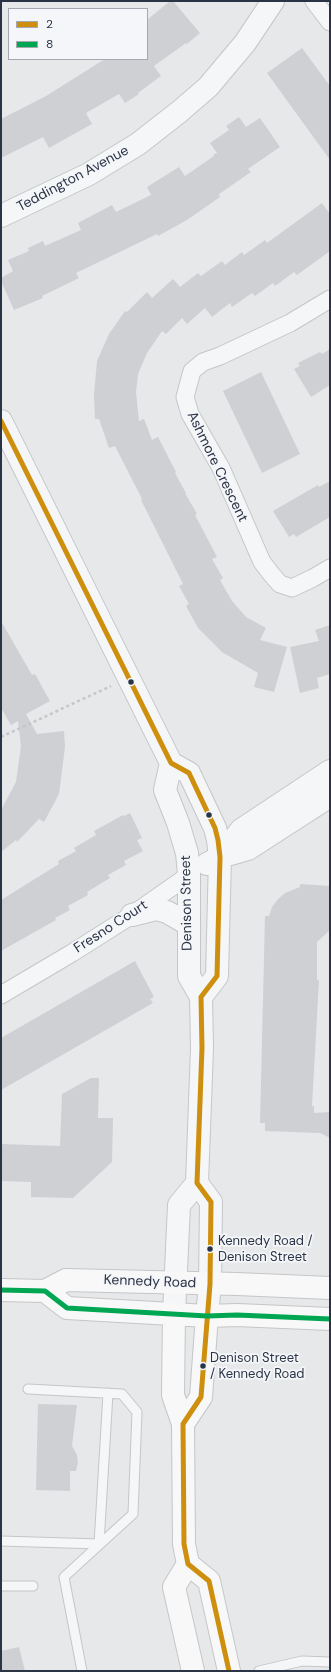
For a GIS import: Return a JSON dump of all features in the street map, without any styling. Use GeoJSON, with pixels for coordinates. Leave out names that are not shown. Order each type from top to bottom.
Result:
{"type":"FeatureCollection","features":[{"type":"Feature","properties":{"kind":"main road","name":"Kennedy Road"},"geometry":{"type":"LineString","coordinates":[[1,1290],[45,1290],[66,1280],[330,1288]]}},
{"type":"Feature","properties":{"kind":"main road","name":"Kennedy Road"},"geometry":{"type":"LineString","coordinates":[[45,1290],[67,1308],[207,1316],[237,1315],[330,1319]]}},
{"type":"Feature","properties":{"kind":"main road"},"geometry":{"type":"LineString","coordinates":[[174,1314],[173,1395],[183,1424],[184,1544],[188,1564],[209,1581],[229,1671]]}},
{"type":"Feature","properties":{"kind":"main road"},"geometry":{"type":"LineString","coordinates":[[183,1424],[201,1398],[207,1316]]}},
{"type":"Feature","properties":{"kind":"main road"},"geometry":{"type":"LineString","coordinates":[[188,1564],[174,1587],[193,1671]]}},
{"type":"Feature","properties":{"kind":"street","name":"Teddington Avenue"},"geometry":{"type":"LineString","coordinates":[[1,216],[89,174],[138,144],[179,112],[208,87],[245,43],[273,1]]}},
{"type":"Feature","properties":{"kind":"street"},"geometry":{"type":"LineString","coordinates":[[314,1],[330,22]]}},
{"type":"Feature","properties":{"kind":"street","name":"Ashmore Crescent"},"geometry":{"type":"LineString","coordinates":[[330,299],[290,323],[220,356],[203,362],[192,371],[185,397],[190,414],[221,468],[262,562],[272,575],[280,584],[292,588],[330,568]]}},
{"type":"Feature","properties":{"kind":"street"},"geometry":{"type":"LineString","coordinates":[[1,421],[171,763],[190,773],[215,828],[220,857],[217,976],[201,997]]}},
{"type":"Feature","properties":{"kind":"street","name":"Denison Street"},"geometry":{"type":"LineString","coordinates":[[171,763],[165,790],[187,853],[189,875],[189,976],[201,997],[202,1048],[196,1183]]}},
{"type":"Feature","properties":{"kind":"street"},"geometry":{"type":"LineString","coordinates":[[220,857],[241,830],[330,771]]}},
{"type":"Feature","properties":{"kind":"street"},"geometry":{"type":"LineString","coordinates":[[220,857],[248,850],[328,802]]}},
{"type":"Feature","properties":{"kind":"street","name":"Fresno Court"},"geometry":{"type":"LineString","coordinates":[[1,995],[72,953],[132,915],[189,875],[220,857]]}},
{"type":"Feature","properties":{"kind":"street"},"geometry":{"type":"LineString","coordinates":[[132,915],[156,909],[167,912],[188,924]]}},
{"type":"Feature","properties":{"kind":"street"},"geometry":{"type":"LineString","coordinates":[[174,1314],[179,1205],[196,1183],[211,1202],[210,1284],[207,1316]]}},
{"type":"Feature","properties":{"kind":"lane"},"geometry":{"type":"LineString","coordinates":[[28,1389],[122,1394],[137,1412],[133,1514],[64,1577],[82,1671]]}},
{"type":"Feature","properties":{"kind":"lane"},"geometry":{"type":"LineString","coordinates":[[100,1544],[108,1393]]}},
{"type":"Feature","properties":{"kind":"lane"},"geometry":{"type":"LineString","coordinates":[[1,1541],[100,1544]]}},
{"type":"Feature","properties":{"kind":"lane"},"geometry":{"type":"LineString","coordinates":[[1,1586],[33,1586]]}},
{"type":"Feature","properties":{"kind":"lane"},"geometry":{"type":"LineString","coordinates":[[259,1671],[302,1661],[330,1662]]}},
{"type":"Feature","properties":{"kind":"path"},"geometry":{"type":"LineString","coordinates":[[1,737],[99,692]]}},
{"type":"Feature","properties":{"kind":"building"},"geometry":{"type":"Polygon","coordinates":[[[170,1],[173,1],[200,33],[187,44],[186,43],[154,66],[161,76],[138,93],[139,94],[125,103],[119,94],[86,113],[92,124],[49,148],[43,137],[1,158],[1,119],[46,96],[103,60],[148,60],[148,19],[170,1]]]}},
{"type":"Feature","properties":{"kind":"building"},"geometry":{"type":"Polygon","coordinates":[[[302,48],[330,86],[330,160],[267,73],[302,48]]]}},
{"type":"Feature","properties":{"kind":"building"},"geometry":{"type":"Polygon","coordinates":[[[239,117],[246,127],[260,118],[280,147],[248,169],[251,172],[219,194],[220,197],[187,220],[158,236],[157,234],[76,273],[79,278],[42,296],[43,298],[14,310],[1,281],[1,278],[13,271],[8,260],[29,251],[28,248],[43,241],[45,246],[81,230],[78,223],[112,205],[116,212],[151,195],[147,187],[179,167],[185,176],[217,153],[210,143],[229,130],[226,126],[239,117]]]}},
{"type":"Feature","properties":{"kind":"building"},"geometry":{"type":"Polygon","coordinates":[[[322,203],[330,214],[330,251],[297,275],[294,272],[275,286],[273,283],[255,296],[252,293],[232,307],[230,303],[212,317],[205,308],[187,324],[182,318],[166,334],[162,331],[147,353],[138,374],[136,392],[139,421],[144,419],[152,440],[158,437],[185,493],[197,514],[195,515],[217,557],[212,559],[223,578],[220,580],[232,601],[246,617],[266,628],[260,640],[287,647],[274,692],[254,687],[258,673],[222,652],[198,628],[186,606],[189,604],[179,586],[183,584],[141,500],[142,499],[115,446],[109,448],[99,419],[95,419],[94,395],[97,361],[109,334],[125,311],[127,312],[147,292],[152,298],[173,279],[180,287],[198,273],[201,276],[222,261],[225,265],[242,252],[244,255],[265,240],[267,243],[322,203]]]}},
{"type":"Feature","properties":{"kind":"building"},"geometry":{"type":"Polygon","coordinates":[[[330,349],[330,385],[311,397],[294,369],[300,366],[298,363],[320,352],[322,354],[330,349]]]}},
{"type":"Feature","properties":{"kind":"building"},"geometry":{"type":"Polygon","coordinates":[[[261,372],[300,454],[262,473],[223,391],[261,372]]]}},
{"type":"Feature","properties":{"kind":"building"},"geometry":{"type":"Polygon","coordinates":[[[330,481],[330,517],[296,537],[294,534],[289,537],[273,511],[318,485],[319,487],[330,481]]]}},
{"type":"Feature","properties":{"kind":"building"},"geometry":{"type":"Polygon","coordinates":[[[1,621],[32,675],[35,674],[50,701],[26,714],[37,734],[64,731],[65,747],[59,794],[44,822],[39,819],[17,842],[16,840],[1,852],[1,810],[16,782],[21,746],[18,721],[11,725],[1,708],[1,621]]]}},
{"type":"Feature","properties":{"kind":"building"},"geometry":{"type":"Polygon","coordinates":[[[330,625],[330,674],[317,678],[319,688],[300,693],[290,647],[319,641],[315,630],[330,625]]]}},
{"type":"Feature","properties":{"kind":"building"},"geometry":{"type":"Polygon","coordinates":[[[130,813],[142,838],[137,840],[143,851],[124,861],[126,865],[108,875],[110,878],[87,892],[88,895],[68,906],[70,910],[55,918],[56,920],[1,951],[1,900],[59,864],[58,861],[76,851],[74,848],[96,835],[94,831],[123,815],[124,816],[130,813]]]}},
{"type":"Feature","properties":{"kind":"building"},"geometry":{"type":"Polygon","coordinates":[[[300,884],[330,886],[330,930],[317,942],[317,980],[319,980],[312,1106],[314,1106],[314,1113],[330,1112],[330,1138],[320,1133],[265,1131],[265,1123],[260,1123],[265,916],[269,916],[272,907],[278,899],[285,893],[300,887],[300,884]]]}},
{"type":"Feature","properties":{"kind":"building"},"geometry":{"type":"Polygon","coordinates":[[[135,961],[154,997],[150,999],[153,1003],[1,1090],[1,1038],[135,961]]]}},
{"type":"Feature","properties":{"kind":"building"},"geometry":{"type":"Polygon","coordinates":[[[91,1078],[99,1078],[98,1118],[113,1118],[112,1162],[73,1198],[31,1197],[31,1182],[1,1181],[1,1144],[60,1146],[62,1094],[91,1078]]]}},
{"type":"Feature","properties":{"kind":"building"},"geometry":{"type":"Polygon","coordinates":[[[38,1404],[77,1405],[72,1446],[77,1455],[78,1462],[76,1471],[70,1471],[70,1491],[36,1490],[38,1404]]]}},
{"type":"Feature","properties":{"kind":"building"},"geometry":{"type":"Polygon","coordinates":[[[19,1647],[25,1671],[1,1671],[1,1651],[19,1647]]]}},
{"type":"Feature","properties":{"kind":"transit line","name":"2"},"geometry":{"type":"LineString","coordinates":[[1,421],[171,763],[189,773],[215,828],[218,840],[220,857],[217,976],[201,997],[202,1048],[197,1183],[211,1202],[210,1284],[201,1397],[183,1424],[184,1544],[188,1564],[209,1581],[229,1671]]}},
{"type":"Feature","properties":{"kind":"transit line","name":"8"},"geometry":{"type":"LineString","coordinates":[[1,1290],[45,1291],[67,1308],[207,1316],[237,1315],[330,1319]]}},
{"type":"Feature","properties":{"kind":"place","name":"Kennedy Road / Denison Street"},"geometry":{"type":"Point","coordinates":[210,1249]}},
{"type":"Feature","properties":{"kind":"place","name":"Denison Street / Kennedy Road"},"geometry":{"type":"Point","coordinates":[203,1366]}}]}
